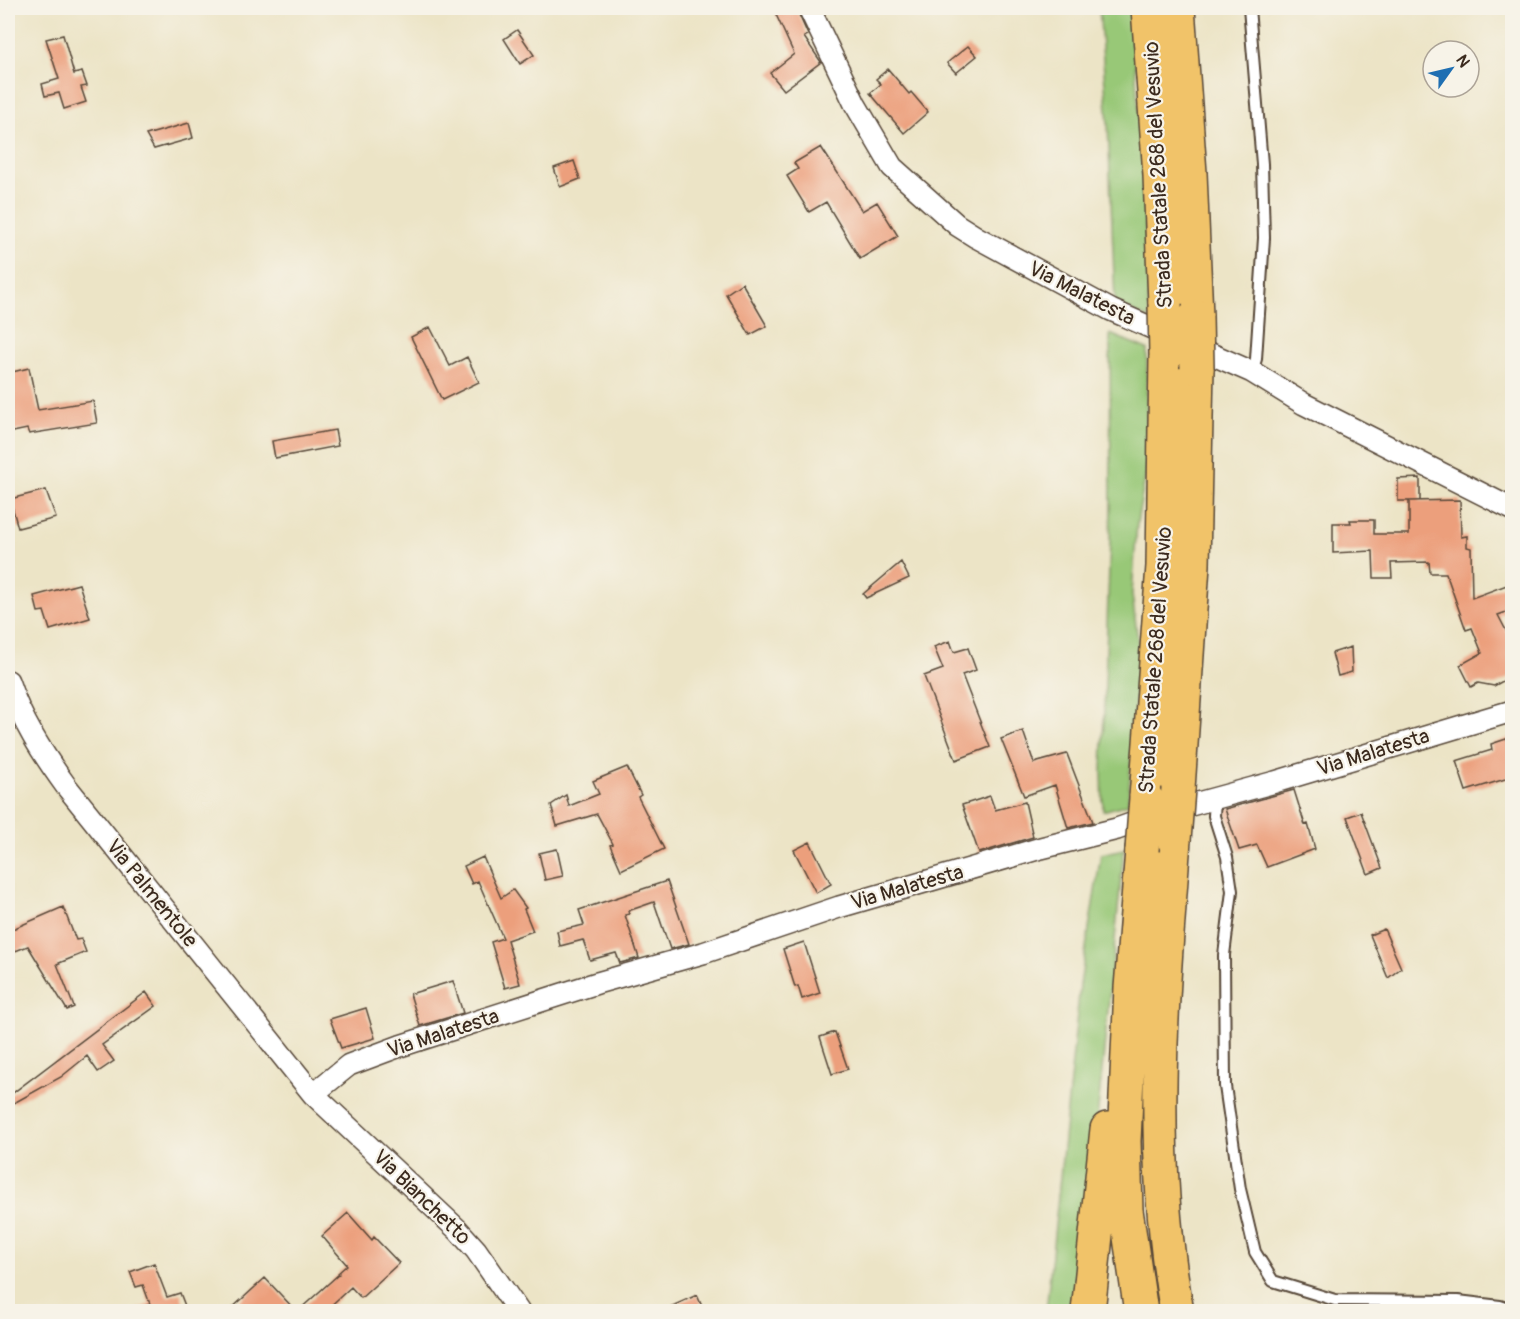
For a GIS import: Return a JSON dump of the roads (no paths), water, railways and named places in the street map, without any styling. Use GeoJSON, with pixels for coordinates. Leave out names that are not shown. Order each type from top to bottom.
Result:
{"type":"FeatureCollection","features":[{"type":"Feature","properties":{"kind":"highway","name":"Strada Statale 268 del Vesuvio"},"geometry":{"type":"LineString","coordinates":[[1142,1311],[1126,1209],[1124,1152],[1131,988],[1163,554],[1166,356],[1160,175],[1148,8]]}},
{"type":"Feature","properties":{"kind":"highway","name":"Strada Statale 268 del Vesuvio"},"geometry":{"type":"LineString","coordinates":[[1177,1311],[1162,1206],[1159,1143],[1160,1023],[1193,565],[1197,368],[1190,173],[1178,8]]}},
{"type":"Feature","properties":{"kind":"highway"},"geometry":{"type":"LineString","coordinates":[[1088,1311],[1109,1110],[1117,1055],[1131,988]]}},
{"type":"Feature","properties":{"kind":"street","name":"Via Malatesta"},"geometry":{"type":"LineString","coordinates":[[810,8],[855,104],[892,167],[957,225],[1111,310],[1252,372],[1304,404],[1512,509]]}},
{"type":"Feature","properties":{"kind":"street","name":"Via Palmentole"},"geometry":{"type":"LineString","coordinates":[[8,681],[28,729],[66,786],[313,1094]]}},
{"type":"Feature","properties":{"kind":"street","name":"Via Malatesta"},"geometry":{"type":"LineString","coordinates":[[313,1094],[349,1065],[400,1046],[597,983],[703,952],[839,907],[1041,848],[1108,832],[1165,812],[1275,782],[1512,711]]}},
{"type":"Feature","properties":{"kind":"street","name":"Via Bianchetto"},"geometry":{"type":"LineString","coordinates":[[313,1094],[458,1230],[476,1250],[519,1311]]}},
{"type":"Feature","properties":{"kind":"lane"},"geometry":{"type":"LineString","coordinates":[[1249,8],[1262,164],[1264,238],[1256,359],[1252,372]]}},
{"type":"Feature","properties":{"kind":"lane"},"geometry":{"type":"LineString","coordinates":[[1215,798],[1214,816],[1227,857],[1232,891],[1224,955],[1225,1086],[1240,1189],[1254,1252],[1273,1281],[1335,1300],[1458,1301],[1500,1306],[1512,1310]]}}]}
